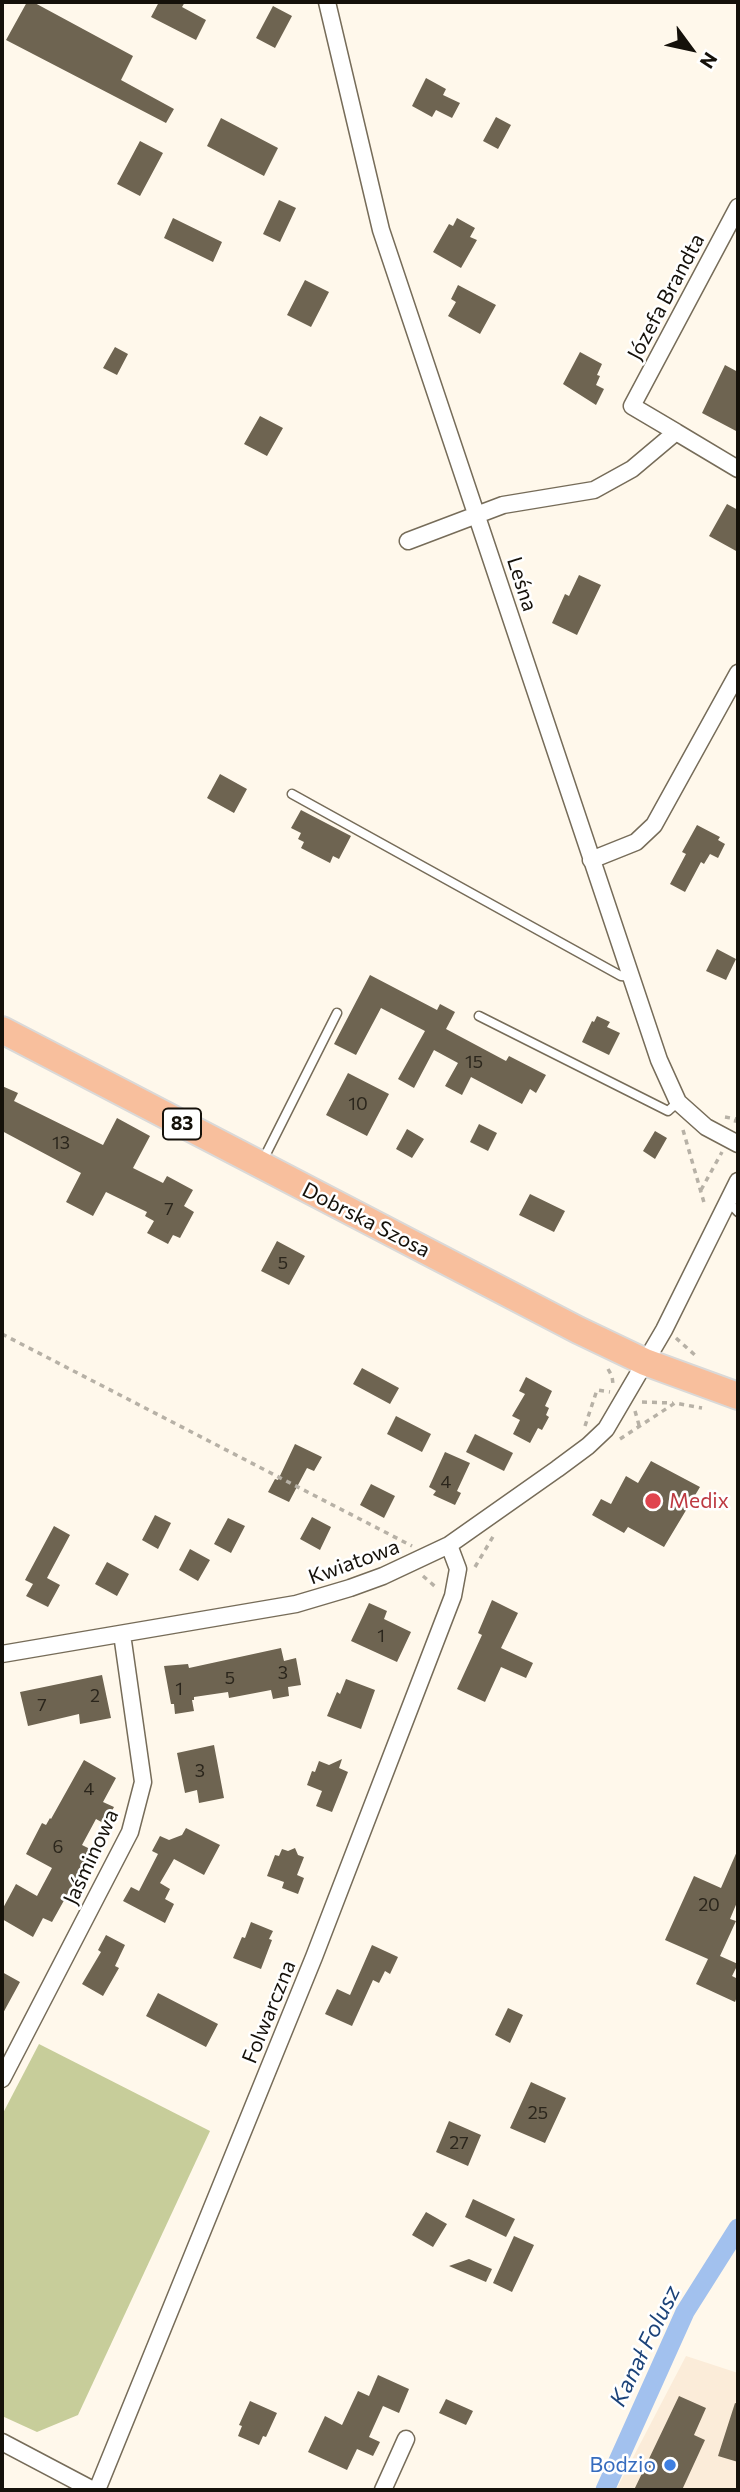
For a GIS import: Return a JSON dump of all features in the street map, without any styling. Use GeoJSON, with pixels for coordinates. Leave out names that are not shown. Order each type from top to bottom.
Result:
{"type":"FeatureCollection","features":[{"type":"Feature","properties":{"kind":"main road","name":"Dobrska Szosa"},"geometry":{"type":"LineString","coordinates":[[2,1030],[578,1330],[645,1362],[738,1396]]}},
{"type":"Feature","properties":{"kind":"street","name":"Leśna"},"geometry":{"type":"LineString","coordinates":[[327,2],[381,230],[659,1060],[675,1105],[731,1146]]}},
{"type":"Feature","properties":{"kind":"street","name":"Józefa Brandta"},"geometry":{"type":"LineString","coordinates":[[676,432],[632,406],[738,207]]}},
{"type":"Feature","properties":{"kind":"street"},"geometry":{"type":"LineString","coordinates":[[408,541],[475,514],[514,502],[594,489],[632,469],[676,432],[738,469]]}},
{"type":"Feature","properties":{"kind":"street"},"geometry":{"type":"LineString","coordinates":[[592,860],[636,842],[654,825],[738,673]]}},
{"type":"Feature","properties":{"kind":"street","name":"Kwiatowa"},"geometry":{"type":"LineString","coordinates":[[2,1654],[296,1604],[351,1588],[449,1545],[588,1446],[612,1420],[733,1207],[738,1181]]}},
{"type":"Feature","properties":{"kind":"street","name":"Folwarczna"},"geometry":{"type":"LineString","coordinates":[[95,2490],[314,1957],[453,1596],[458,1569],[449,1545]]}},
{"type":"Feature","properties":{"kind":"street","name":"Jaśminowa"},"geometry":{"type":"LineString","coordinates":[[2,2079],[130,1832],[143,1782],[122,1634]]}},
{"type":"Feature","properties":{"kind":"street"},"geometry":{"type":"LineString","coordinates":[[383,2490],[406,2439]]}},
{"type":"Feature","properties":{"kind":"street"},"geometry":{"type":"LineString","coordinates":[[2,2442],[95,2490]]}},
{"type":"Feature","properties":{"kind":"lane"},"geometry":{"type":"LineString","coordinates":[[292,794],[621,976],[632,977]]}},
{"type":"Feature","properties":{"kind":"lane"},"geometry":{"type":"LineString","coordinates":[[260,1165],[337,1013]]}},
{"type":"Feature","properties":{"kind":"lane"},"geometry":{"type":"LineString","coordinates":[[479,1016],[668,1111],[675,1105]]}},
{"type":"Feature","properties":{"kind":"path"},"geometry":{"type":"LineString","coordinates":[[675,1105],[706,1203],[704,1210]]}},
{"type":"Feature","properties":{"kind":"path"},"geometry":{"type":"LineString","coordinates":[[701,1190],[731,1146]]}},
{"type":"Feature","properties":{"kind":"path"},"geometry":{"type":"LineString","coordinates":[[2,1334],[429,1555]]}},
{"type":"Feature","properties":{"kind":"path"},"geometry":{"type":"LineString","coordinates":[[672,1334],[699,1359]]}},
{"type":"Feature","properties":{"kind":"path"},"geometry":{"type":"LineString","coordinates":[[639,1425],[634,1405],[638,1402],[675,1403],[705,1409]]}},
{"type":"Feature","properties":{"kind":"path"},"geometry":{"type":"LineString","coordinates":[[618,1440],[675,1403]]}},
{"type":"Feature","properties":{"kind":"path"},"geometry":{"type":"LineString","coordinates":[[472,1577],[485,1548],[499,1528]]}},
{"type":"Feature","properties":{"kind":"shaded area"},"geometry":{"type":"Polygon","coordinates":[[[686,2356],[738,2373],[738,2490],[616,2490],[686,2356]]]}},
{"type":"Feature","properties":{"kind":"green space"},"geometry":{"type":"Polygon","coordinates":[[[39,2044],[210,2131],[78,2415],[37,2432],[2,2416],[2,2115],[39,2044]]]}},
{"type":"Feature","properties":{"kind":"building"},"geometry":{"type":"Polygon","coordinates":[[[27,2],[33,2],[133,56],[121,80],[174,109],[166,123],[6,40],[27,2]]]}},
{"type":"Feature","properties":{"kind":"building"},"geometry":{"type":"Polygon","coordinates":[[[159,2],[185,2],[182,7],[206,20],[196,40],[151,17],[159,2]]]}},
{"type":"Feature","properties":{"kind":"building"},"geometry":{"type":"Polygon","coordinates":[[[273,6],[292,16],[275,48],[256,38],[273,6]]]}},
{"type":"Feature","properties":{"kind":"building"},"geometry":{"type":"Polygon","coordinates":[[[426,78],[446,89],[443,95],[460,103],[452,118],[436,110],[432,117],[412,106],[426,78]]]}},
{"type":"Feature","properties":{"kind":"building"},"geometry":{"type":"Polygon","coordinates":[[[496,117],[511,125],[498,149],[483,141],[496,117]]]}},
{"type":"Feature","properties":{"kind":"building"},"geometry":{"type":"Polygon","coordinates":[[[221,118],[278,148],[264,176],[207,146],[221,118]]]}},
{"type":"Feature","properties":{"kind":"building"},"geometry":{"type":"Polygon","coordinates":[[[140,141],[163,153],[140,196],[117,184],[140,141]]]}},
{"type":"Feature","properties":{"kind":"building"},"geometry":{"type":"Polygon","coordinates":[[[279,200],[296,208],[280,242],[263,234],[279,200]]]}},
{"type":"Feature","properties":{"kind":"building"},"geometry":{"type":"Polygon","coordinates":[[[173,218],[222,242],[213,262],[164,238],[173,218]]]}},
{"type":"Feature","properties":{"kind":"building"},"geometry":{"type":"Polygon","coordinates":[[[457,218],[475,228],[470,237],[477,240],[461,268],[433,252],[449,224],[453,226],[457,218]]]}},
{"type":"Feature","properties":{"kind":"building"},"geometry":{"type":"Polygon","coordinates":[[[305,280],[329,292],[311,327],[287,315],[305,280]]]}},
{"type":"Feature","properties":{"kind":"building"},"geometry":{"type":"Polygon","coordinates":[[[458,285],[496,305],[480,334],[448,316],[456,302],[451,299],[458,285]]]}},
{"type":"Feature","properties":{"kind":"building"},"geometry":{"type":"Polygon","coordinates":[[[115,347],[128,354],[117,375],[103,368],[115,347]]]}},
{"type":"Feature","properties":{"kind":"building"},"geometry":{"type":"Polygon","coordinates":[[[580,352],[602,364],[596,385],[604,389],[596,405],[563,384],[580,352]]]}},
{"type":"Feature","properties":{"kind":"building"},"geometry":{"type":"Polygon","coordinates":[[[725,365],[738,372],[738,432],[702,413],[725,365]]]}},
{"type":"Feature","properties":{"kind":"building"},"geometry":{"type":"Polygon","coordinates":[[[260,416],[283,428],[267,456],[244,444],[260,416]]]}},
{"type":"Feature","properties":{"kind":"building"},"geometry":{"type":"Polygon","coordinates":[[[727,504],[738,510],[738,552],[709,536],[727,504]]]}},
{"type":"Feature","properties":{"kind":"building"},"geometry":{"type":"Polygon","coordinates":[[[579,575],[601,585],[577,635],[552,623],[565,594],[569,596],[579,575]]]}},
{"type":"Feature","properties":{"kind":"building"},"geometry":{"type":"Polygon","coordinates":[[[220,774],[247,789],[234,813],[207,798],[220,774]]]}},
{"type":"Feature","properties":{"kind":"building"},"geometry":{"type":"Polygon","coordinates":[[[301,810],[351,836],[339,859],[333,856],[330,863],[301,848],[304,842],[298,839],[301,833],[291,828],[301,810]]]}},
{"type":"Feature","properties":{"kind":"building"},"geometry":{"type":"Polygon","coordinates":[[[697,825],[720,837],[718,840],[725,844],[718,858],[710,854],[704,864],[701,862],[685,892],[670,884],[686,854],[682,852],[697,825]]]}},
{"type":"Feature","properties":{"kind":"building"},"geometry":{"type":"Polygon","coordinates":[[[717,949],[736,959],[726,980],[706,971],[717,949]]]}},
{"type":"Feature","properties":{"kind":"building"},"geometry":{"type":"Polygon","coordinates":[[[370,975],[437,1010],[440,1004],[455,1012],[446,1029],[506,1061],[509,1056],[546,1075],[536,1093],[530,1089],[522,1104],[471,1077],[462,1095],[445,1086],[458,1063],[434,1050],[414,1088],[398,1079],[425,1031],[381,1008],[356,1055],[334,1044],[370,975]]]}},
{"type":"Feature","properties":{"kind":"building"},"geometry":{"type":"Polygon","coordinates":[[[597,1016],[610,1022],[607,1027],[620,1033],[609,1055],[582,1042],[597,1016]]]}},
{"type":"Feature","properties":{"kind":"building"},"geometry":{"type":"Polygon","coordinates":[[[348,1073],[389,1094],[367,1136],[326,1115],[348,1073]]]}},
{"type":"Feature","properties":{"kind":"building"},"geometry":{"type":"Polygon","coordinates":[[[2,1086],[18,1093],[14,1101],[103,1145],[117,1118],[150,1136],[133,1168],[163,1183],[167,1176],[193,1190],[184,1206],[194,1212],[180,1238],[173,1235],[168,1244],[147,1233],[154,1221],[145,1216],[147,1212],[106,1192],[93,1216],[66,1202],[81,1173],[2,1131],[2,1086]]]}},
{"type":"Feature","properties":{"kind":"building"},"geometry":{"type":"Polygon","coordinates":[[[479,1124],[497,1133],[488,1151],[470,1142],[479,1124]]]}},
{"type":"Feature","properties":{"kind":"building"},"geometry":{"type":"Polygon","coordinates":[[[407,1129],[424,1139],[412,1158],[396,1149],[407,1129]]]}},
{"type":"Feature","properties":{"kind":"building"},"geometry":{"type":"Polygon","coordinates":[[[655,1131],[667,1138],[655,1159],[643,1151],[655,1131]]]}},
{"type":"Feature","properties":{"kind":"building"},"geometry":{"type":"Polygon","coordinates":[[[530,1194],[565,1211],[554,1232],[519,1215],[530,1194]]]}},
{"type":"Feature","properties":{"kind":"building"},"geometry":{"type":"Polygon","coordinates":[[[277,1241],[305,1256],[289,1285],[261,1271],[277,1241]]]}},
{"type":"Feature","properties":{"kind":"building"},"geometry":{"type":"Polygon","coordinates":[[[362,1368],[399,1388],[390,1404],[353,1384],[362,1368]]]}},
{"type":"Feature","properties":{"kind":"building"},"geometry":{"type":"Polygon","coordinates":[[[526,1377],[552,1391],[545,1406],[549,1408],[546,1415],[549,1417],[542,1430],[538,1428],[530,1443],[513,1434],[520,1420],[512,1416],[525,1394],[519,1391],[526,1377]]]}},
{"type":"Feature","properties":{"kind":"building"},"geometry":{"type":"Polygon","coordinates":[[[396,1416],[431,1434],[422,1452],[387,1434],[396,1416]]]}},
{"type":"Feature","properties":{"kind":"building"},"geometry":{"type":"Polygon","coordinates":[[[475,1434],[513,1453],[504,1471],[466,1452],[475,1434]]]}},
{"type":"Feature","properties":{"kind":"building"},"geometry":{"type":"Polygon","coordinates":[[[295,1444],[322,1457],[314,1471],[307,1468],[289,1502],[268,1492],[275,1479],[278,1480],[295,1444]]]}},
{"type":"Feature","properties":{"kind":"building"},"geometry":{"type":"Polygon","coordinates":[[[445,1452],[470,1463],[457,1491],[461,1493],[455,1505],[433,1495],[436,1491],[429,1487],[445,1452]]]}},
{"type":"Feature","properties":{"kind":"building","name":"Medix"},"geometry":{"type":"Polygon","coordinates":[[[651,1461],[700,1487],[664,1547],[628,1527],[624,1533],[592,1515],[601,1499],[611,1504],[626,1476],[638,1483],[651,1461]]]}},
{"type":"Feature","properties":{"kind":"building"},"geometry":{"type":"Polygon","coordinates":[[[371,1484],[395,1496],[384,1518],[360,1505],[371,1484]]]}},
{"type":"Feature","properties":{"kind":"building"},"geometry":{"type":"Polygon","coordinates":[[[155,1515],[171,1523],[158,1549],[142,1540],[155,1515]]]}},
{"type":"Feature","properties":{"kind":"building"},"geometry":{"type":"Polygon","coordinates":[[[312,1517],[331,1527],[320,1550],[300,1539],[312,1517]]]}},
{"type":"Feature","properties":{"kind":"building"},"geometry":{"type":"Polygon","coordinates":[[[228,1518],[245,1526],[231,1553],[214,1544],[228,1518]]]}},
{"type":"Feature","properties":{"kind":"building"},"geometry":{"type":"Polygon","coordinates":[[[54,1526],[70,1535],[47,1578],[60,1585],[48,1607],[26,1596],[33,1584],[25,1580],[54,1526]]]}},
{"type":"Feature","properties":{"kind":"building"},"geometry":{"type":"Polygon","coordinates":[[[190,1549],[210,1560],[198,1581],[179,1570],[190,1549]]]}},
{"type":"Feature","properties":{"kind":"building"},"geometry":{"type":"Polygon","coordinates":[[[107,1562],[129,1574],[117,1596],[95,1584],[107,1562]]]}},
{"type":"Feature","properties":{"kind":"building"},"geometry":{"type":"Polygon","coordinates":[[[492,1600],[518,1613],[501,1648],[533,1663],[526,1678],[501,1667],[485,1702],[457,1689],[482,1635],[478,1633],[492,1600]]]}},
{"type":"Feature","properties":{"kind":"building"},"geometry":{"type":"Polygon","coordinates":[[[369,1603],[387,1611],[384,1619],[411,1632],[397,1662],[351,1641],[369,1603]]]}},
{"type":"Feature","properties":{"kind":"building"},"geometry":{"type":"Polygon","coordinates":[[[281,1648],[284,1661],[296,1658],[301,1685],[288,1687],[289,1696],[273,1699],[271,1690],[229,1698],[228,1692],[194,1697],[194,1711],[175,1714],[164,1666],[188,1664],[189,1668],[281,1648]]]}},
{"type":"Feature","properties":{"kind":"building"},"geometry":{"type":"Polygon","coordinates":[[[102,1675],[111,1718],[80,1724],[79,1714],[28,1726],[20,1692],[102,1675]]]}},
{"type":"Feature","properties":{"kind":"building"},"geometry":{"type":"Polygon","coordinates":[[[346,1679],[375,1690],[361,1729],[327,1716],[346,1679]]]}},
{"type":"Feature","properties":{"kind":"building"},"geometry":{"type":"Polygon","coordinates":[[[214,1745],[224,1798],[199,1803],[197,1790],[185,1793],[177,1753],[214,1745]]]}},
{"type":"Feature","properties":{"kind":"building"},"geometry":{"type":"Polygon","coordinates":[[[342,1759],[339,1768],[348,1772],[332,1812],[316,1806],[322,1791],[307,1785],[319,1761],[329,1765],[342,1759]]]}},
{"type":"Feature","properties":{"kind":"building"},"geometry":{"type":"Polygon","coordinates":[[[84,1760],[116,1778],[103,1802],[114,1807],[105,1824],[96,1819],[82,1845],[92,1850],[52,1922],[43,1918],[33,1937],[2,1919],[2,1910],[16,1884],[37,1896],[52,1868],[26,1854],[42,1823],[46,1825],[51,1819],[84,1760]]]}},
{"type":"Feature","properties":{"kind":"building"},"geometry":{"type":"Polygon","coordinates":[[[186,1828],[220,1845],[204,1875],[174,1859],[160,1883],[170,1889],[165,1899],[174,1904],[165,1923],[123,1901],[131,1887],[139,1891],[158,1854],[152,1851],[160,1836],[169,1840],[182,1835],[186,1828]]]}},
{"type":"Feature","properties":{"kind":"building"},"geometry":{"type":"Polygon","coordinates":[[[295,1848],[298,1855],[304,1857],[297,1875],[304,1878],[298,1894],[282,1888],[284,1882],[267,1876],[275,1855],[279,1856],[282,1849],[288,1851],[295,1848]]]}},
{"type":"Feature","properties":{"kind":"building"},"geometry":{"type":"Polygon","coordinates":[[[738,1849],[738,1900],[730,1919],[736,1921],[720,1956],[738,1964],[732,1976],[738,1979],[735,2002],[696,1984],[708,1959],[665,1940],[694,1876],[721,1888],[738,1849]]]}},
{"type":"Feature","properties":{"kind":"building"},"geometry":{"type":"Polygon","coordinates":[[[251,1922],[273,1931],[261,1969],[233,1958],[251,1922]]]}},
{"type":"Feature","properties":{"kind":"building"},"geometry":{"type":"Polygon","coordinates":[[[106,1935],[125,1945],[115,1966],[119,1968],[103,1996],[82,1984],[101,1952],[98,1950],[106,1935]]]}},
{"type":"Feature","properties":{"kind":"building"},"geometry":{"type":"Polygon","coordinates":[[[372,1945],[398,1957],[390,1974],[385,1971],[379,1983],[373,1980],[352,2026],[325,2014],[337,1989],[350,1995],[372,1945]]]}},
{"type":"Feature","properties":{"kind":"building"},"geometry":{"type":"Polygon","coordinates":[[[2,1972],[20,1982],[2,2015],[2,1972]]]}},
{"type":"Feature","properties":{"kind":"building"},"geometry":{"type":"Polygon","coordinates":[[[158,1993],[218,2024],[206,2047],[146,2016],[158,1993]]]}},
{"type":"Feature","properties":{"kind":"building"},"geometry":{"type":"Polygon","coordinates":[[[508,2008],[523,2015],[510,2043],[495,2035],[508,2008]]]}},
{"type":"Feature","properties":{"kind":"building"},"geometry":{"type":"Polygon","coordinates":[[[531,2082],[566,2098],[545,2143],[510,2128],[531,2082]]]}},
{"type":"Feature","properties":{"kind":"building"},"geometry":{"type":"Polygon","coordinates":[[[449,2121],[481,2135],[468,2166],[436,2152],[449,2121]]]}},
{"type":"Feature","properties":{"kind":"building"},"geometry":{"type":"Polygon","coordinates":[[[473,2199],[515,2219],[506,2237],[465,2217],[473,2199]]]}},
{"type":"Feature","properties":{"kind":"building"},"geometry":{"type":"Polygon","coordinates":[[[426,2212],[447,2224],[433,2247],[412,2235],[426,2212]]]}},
{"type":"Feature","properties":{"kind":"building"},"geometry":{"type":"Polygon","coordinates":[[[514,2236],[534,2245],[512,2292],[493,2283],[514,2236]]]}},
{"type":"Feature","properties":{"kind":"building"},"geometry":{"type":"Polygon","coordinates":[[[469,2259],[492,2269],[486,2282],[449,2266],[469,2259]]]}},
{"type":"Feature","properties":{"kind":"building"},"geometry":{"type":"Polygon","coordinates":[[[378,2375],[409,2389],[399,2413],[383,2406],[369,2437],[380,2442],[373,2456],[357,2449],[347,2470],[308,2452],[325,2416],[342,2425],[358,2391],[369,2396],[378,2375]]]}},
{"type":"Feature","properties":{"kind":"building","name":"Bodzio"},"geometry":{"type":"Polygon","coordinates":[[[679,2396],[706,2408],[694,2435],[705,2440],[682,2490],[634,2490],[679,2396]]]}},
{"type":"Feature","properties":{"kind":"building"},"geometry":{"type":"Polygon","coordinates":[[[446,2399],[473,2411],[466,2425],[439,2413],[446,2399]]]}},
{"type":"Feature","properties":{"kind":"building"},"geometry":{"type":"Polygon","coordinates":[[[250,2401],[277,2413],[266,2437],[263,2436],[259,2445],[238,2436],[242,2426],[239,2425],[250,2401]]]}},
{"type":"Feature","properties":{"kind":"building"},"geometry":{"type":"Polygon","coordinates":[[[735,2403],[738,2404],[738,2462],[718,2456],[735,2403]]]}},
{"type":"Feature","properties":{"kind":"waterway","name":"Kanał Folusz"},"geometry":{"type":"LineString","coordinates":[[605,2490],[685,2312],[738,2228]]}},
{"type":"Feature","properties":{"kind":"place","name":"Medix"},"geometry":{"type":"Point","coordinates":[653,1501]}},
{"type":"Feature","properties":{"kind":"place","name":"Bodzio"},"geometry":{"type":"Point","coordinates":[670,2465]}}]}
